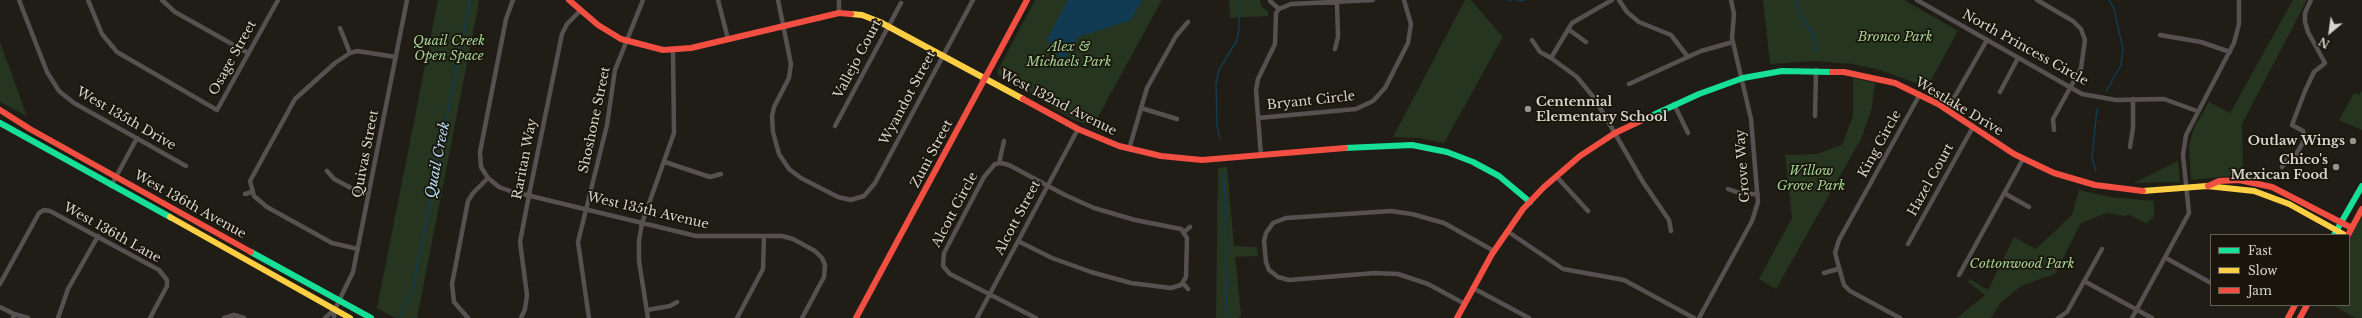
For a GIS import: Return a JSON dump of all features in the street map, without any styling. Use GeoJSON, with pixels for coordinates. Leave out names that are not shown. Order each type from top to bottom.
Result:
{"type":"FeatureCollection","features":[{"type":"Feature","properties":{"kind":"street","name":"West 135th Drive"},"geometry":{"type":"LineString","coordinates":[[19,0],[47,72],[59,91],[74,103],[186,166]]}},
{"type":"Feature","properties":{"kind":"street","name":"Osage Street"},"geometry":{"type":"LineString","coordinates":[[88,0],[102,34],[110,45],[122,56],[218,110],[219,105],[278,0]]}},
{"type":"Feature","properties":{"kind":"street"},"geometry":{"type":"LineString","coordinates":[[162,0],[175,12],[248,53]]}},
{"type":"Feature","properties":{"kind":"street","name":"Quivas Street"},"geometry":{"type":"LineString","coordinates":[[334,318],[335,309],[352,276],[407,0]]}},
{"type":"Feature","properties":{"kind":"street"},"geometry":{"type":"LineString","coordinates":[[468,318],[454,302],[452,284],[468,201],[473,193],[488,178],[481,167],[480,152],[506,19],[513,0]]}},
{"type":"Feature","properties":{"kind":"street","name":"West 132nd Avenue"},"geometry":{"type":"LineString","coordinates":[[569,0],[607,31],[628,42],[649,48],[673,50],[692,48],[839,13],[862,15],[888,27],[1078,129],[1105,141],[1129,149],[1161,156],[1190,159],[1261,156],[1382,145],[1428,148],[1458,156],[1483,167],[1512,186],[1530,202]]}},
{"type":"Feature","properties":{"kind":"street","name":"Shoshone Street"},"geometry":{"type":"LineString","coordinates":[[589,318],[578,246],[607,125],[614,75],[643,0]]}},
{"type":"Feature","properties":{"kind":"street"},"geometry":{"type":"LineString","coordinates":[[718,0],[728,39]]}},
{"type":"Feature","properties":{"kind":"street"},"geometry":{"type":"LineString","coordinates":[[778,0],[783,26]]}},
{"type":"Feature","properties":{"kind":"street"},"geometry":{"type":"LineString","coordinates":[[839,0],[839,13]]}},
{"type":"Feature","properties":{"kind":"street","name":"Wyandot Street"},"geometry":{"type":"LineString","coordinates":[[783,26],[791,64],[789,78],[772,116],[773,132],[779,154],[789,169],[802,178],[838,197],[856,200],[864,196],[875,183],[973,0]]}},
{"type":"Feature","properties":{"kind":"street","name":"Zuni Street"},"geometry":{"type":"LineString","coordinates":[[856,318],[1028,0]]}},
{"type":"Feature","properties":{"kind":"street"},"geometry":{"type":"LineString","coordinates":[[1261,156],[1256,90],[1258,79],[1275,44],[1276,13],[1279,8],[1291,4],[1373,0]]}},
{"type":"Feature","properties":{"kind":"street","name":"Bryant Circle"},"geometry":{"type":"LineString","coordinates":[[1258,118],[1356,109],[1373,101],[1385,88],[1408,42],[1411,24],[1404,0]]}},
{"type":"Feature","properties":{"kind":"street"},"geometry":{"type":"LineString","coordinates":[[1551,58],[1568,29],[1577,19],[1612,0]]}},
{"type":"Feature","properties":{"kind":"street"},"geometry":{"type":"LineString","coordinates":[[1619,0],[1627,12],[1639,22],[1671,35],[1688,57]]}},
{"type":"Feature","properties":{"kind":"street","name":"Grove Way"},"geometry":{"type":"LineString","coordinates":[[1699,318],[1752,221],[1756,210],[1758,194],[1750,119],[1743,78],[1734,42],[1734,14],[1731,0]]}},
{"type":"Feature","properties":{"kind":"street","name":"North Princess Circle"},"geometry":{"type":"LineString","coordinates":[[1917,0],[2071,88],[2100,99],[2164,99],[2197,111]]}},
{"type":"Feature","properties":{"kind":"street"},"geometry":{"type":"LineString","coordinates":[[2037,0],[2073,21],[2083,34],[2084,58],[2071,88],[2053,119],[2054,130]]}},
{"type":"Feature","properties":{"kind":"street"},"geometry":{"type":"LineString","coordinates":[[2132,318],[2166,258],[2189,213],[2183,155],[2184,143],[2197,111],[2230,52],[2239,24],[2239,0]]}},
{"type":"Feature","properties":{"kind":"street"},"geometry":{"type":"LineString","coordinates":[[2282,167],[2287,159],[2294,158],[2305,139],[2302,131],[2292,125],[2314,72],[2325,63],[2308,32],[2305,22],[2305,13],[2311,0]]}},
{"type":"Feature","properties":{"kind":"street"},"geometry":{"type":"LineString","coordinates":[[1270,1],[1279,8]]}},
{"type":"Feature","properties":{"kind":"street"},"geometry":{"type":"LineString","coordinates":[[1335,49],[1338,37],[1337,2]]}},
{"type":"Feature","properties":{"kind":"street","name":"Vallejo Court"},"geometry":{"type":"LineString","coordinates":[[835,126],[901,3]]}},
{"type":"Feature","properties":{"kind":"street","name":"Raritan Way"},"geometry":{"type":"LineString","coordinates":[[520,318],[525,309],[527,294],[520,242],[529,195],[562,34],[567,24],[581,10]]}},
{"type":"Feature","properties":{"kind":"street"},"geometry":{"type":"LineString","coordinates":[[1129,149],[1148,88],[1176,36],[1188,22]]}},
{"type":"Feature","properties":{"kind":"street"},"geometry":{"type":"LineString","coordinates":[[340,28],[350,53]]}},
{"type":"Feature","properties":{"kind":"street"},"geometry":{"type":"LineString","coordinates":[[1568,29],[1586,42]]}},
{"type":"Feature","properties":{"kind":"street"},"geometry":{"type":"LineString","coordinates":[[2160,35],[2201,42],[2230,52]]}},
{"type":"Feature","properties":{"kind":"street"},"geometry":{"type":"LineString","coordinates":[[1532,40],[1540,52],[1551,58],[1582,82],[1595,99],[1643,182],[1669,220],[1670,231]]}},
{"type":"Feature","properties":{"kind":"street"},"geometry":{"type":"LineString","coordinates":[[1947,110],[1987,40]]}},
{"type":"Feature","properties":{"kind":"street"},"geometry":{"type":"LineString","coordinates":[[1629,84],[1714,46],[1734,42]]}},
{"type":"Feature","properties":{"kind":"street"},"geometry":{"type":"LineString","coordinates":[[648,318],[639,256],[642,223],[673,139],[675,126],[673,50]]}},
{"type":"Feature","properties":{"kind":"street"},"geometry":{"type":"LineString","coordinates":[[358,249],[328,241],[263,205],[252,192],[250,181],[297,96],[335,63],[350,53],[367,51],[396,57]]}},
{"type":"Feature","properties":{"kind":"street"},"geometry":{"type":"LineString","coordinates":[[2000,92],[2018,58]]}},
{"type":"Feature","properties":{"kind":"street"},"geometry":{"type":"LineString","coordinates":[[1815,116],[1816,70]]}},
{"type":"Feature","properties":{"kind":"street","name":"Westlake Drive"},"geometry":{"type":"LineString","coordinates":[[1457,318],[1494,251],[1507,231],[1530,202],[1556,176],[1580,156],[1615,133],[1674,104],[1743,78],[1782,71],[1816,70],[1844,72],[1878,78],[1920,94],[2023,158],[2054,173],[2095,185],[2138,191],[2187,189],[2207,186],[2240,189],[2264,194],[2289,204],[2336,233]]}},
{"type":"Feature","properties":{"kind":"street","name":"King Circle"},"geometry":{"type":"LineString","coordinates":[[1900,318],[1850,291],[1844,285],[1835,258],[1836,246],[1920,94]]}},
{"type":"Feature","properties":{"kind":"street"},"geometry":{"type":"LineString","coordinates":[[2130,147],[2133,128],[2133,99]]}},
{"type":"Feature","properties":{"kind":"street"},"geometry":{"type":"LineString","coordinates":[[1674,104],[1688,133]]}},
{"type":"Feature","properties":{"kind":"street"},"geometry":{"type":"LineString","coordinates":[[1141,108],[1177,119]]}},
{"type":"Feature","properties":{"kind":"street","name":"West 136th Avenue"},"geometry":{"type":"LineString","coordinates":[[0,110],[116,177],[371,318]]}},
{"type":"Feature","properties":{"kind":"street","name":"West 136th Avenue"},"geometry":{"type":"LineString","coordinates":[[0,123],[350,318]]}},
{"type":"Feature","properties":{"kind":"street","name":"Hazel Court"},"geometry":{"type":"LineString","coordinates":[[1908,244],[1973,127]]}},
{"type":"Feature","properties":{"kind":"street","name":"Alcott Street"},"geometry":{"type":"LineString","coordinates":[[977,318],[1078,129]]}},
{"type":"Feature","properties":{"kind":"street"},"geometry":{"type":"LineString","coordinates":[[111,186],[137,138]]}},
{"type":"Feature","properties":{"kind":"street"},"geometry":{"type":"LineString","coordinates":[[1004,141],[999,163],[1009,165],[1076,200],[1113,214],[1172,226],[1184,232],[1188,245],[1186,277],[1183,283],[1172,288],[1111,278],[1066,263],[1018,241]]}},
{"type":"Feature","properties":{"kind":"street"},"geometry":{"type":"LineString","coordinates":[[1959,275],[2023,158]]}},
{"type":"Feature","properties":{"kind":"street"},"geometry":{"type":"LineString","coordinates":[[665,162],[710,177],[721,174]]}},
{"type":"Feature","properties":{"kind":"street","name":"Alcott Circle"},"geometry":{"type":"LineString","coordinates":[[999,163],[992,166],[984,177],[944,253],[943,266],[950,274],[1036,318]]}},
{"type":"Feature","properties":{"kind":"street"},"geometry":{"type":"LineString","coordinates":[[327,171],[334,179],[353,189],[369,193]]}},
{"type":"Feature","properties":{"kind":"street"},"geometry":{"type":"LineString","coordinates":[[1556,176],[1588,211]]}},
{"type":"Feature","properties":{"kind":"street","name":"West 135th Avenue"},"geometry":{"type":"LineString","coordinates":[[488,178],[503,189],[701,237],[782,236],[794,239],[815,251],[824,262],[824,277],[802,318]]}},
{"type":"Feature","properties":{"kind":"street","name":"Westlake Drive"},"geometry":{"type":"LineString","coordinates":[[2207,186],[2219,181],[2239,180],[2272,187],[2293,196],[2352,228]]}},
{"type":"Feature","properties":{"kind":"street"},"geometry":{"type":"LineString","coordinates":[[2336,233],[2362,186]]}},
{"type":"Feature","properties":{"kind":"street"},"geometry":{"type":"LineString","coordinates":[[1728,189],[1742,194],[1758,194]]}},
{"type":"Feature","properties":{"kind":"street"},"geometry":{"type":"LineString","coordinates":[[245,194],[252,192]]}},
{"type":"Feature","properties":{"kind":"street"},"geometry":{"type":"LineString","coordinates":[[2004,193],[2029,207]]}},
{"type":"Feature","properties":{"kind":"street"},"geometry":{"type":"LineString","coordinates":[[2347,234],[2352,228],[2362,209]]}},
{"type":"Feature","properties":{"kind":"street","name":"West 136th Lane"},"geometry":{"type":"LineString","coordinates":[[0,284],[36,219],[44,210],[56,214],[159,270],[167,280],[164,291],[150,318]]}},
{"type":"Feature","properties":{"kind":"street"},"geometry":{"type":"LineString","coordinates":[[1465,304],[1428,284],[1398,274],[1375,273],[1289,280],[1278,277],[1269,270],[1266,262],[1264,241],[1266,233],[1273,224],[1286,218],[1391,211],[1412,214],[1440,221],[1468,235],[1494,251]]}},
{"type":"Feature","properties":{"kind":"street"},"geometry":{"type":"LineString","coordinates":[[1184,232],[1190,227]]}},
{"type":"Feature","properties":{"kind":"street"},"geometry":{"type":"LineString","coordinates":[[1507,231],[1563,269],[1624,280],[1694,318]]}},
{"type":"Feature","properties":{"kind":"street"},"geometry":{"type":"LineString","coordinates":[[58,318],[68,289],[98,236]]}},
{"type":"Feature","properties":{"kind":"street"},"geometry":{"type":"LineString","coordinates":[[737,318],[763,269],[764,236]]}},
{"type":"Feature","properties":{"kind":"street"},"geometry":{"type":"LineString","coordinates":[[2058,318],[2067,312],[2102,249]]}},
{"type":"Feature","properties":{"kind":"street"},"geometry":{"type":"LineString","coordinates":[[2166,258],[2210,282]]}},
{"type":"Feature","properties":{"kind":"street"},"geometry":{"type":"LineString","coordinates":[[937,267],[943,266]]}},
{"type":"Feature","properties":{"kind":"street"},"geometry":{"type":"LineString","coordinates":[[1824,273],[1838,269]]}},
{"type":"Feature","properties":{"kind":"street"},"geometry":{"type":"LineString","coordinates":[[2084,281],[2152,318]]}},
{"type":"Feature","properties":{"kind":"street"},"geometry":{"type":"LineString","coordinates":[[1183,283],[1188,289]]}},
{"type":"Feature","properties":{"kind":"street"},"geometry":{"type":"LineString","coordinates":[[1474,288],[1529,318]]}},
{"type":"Feature","properties":{"kind":"street"},"geometry":{"type":"LineString","coordinates":[[647,310],[678,302]]}},
{"type":"Feature","properties":{"kind":"street"},"geometry":{"type":"LineString","coordinates":[[2288,318],[2294,306]]}},
{"type":"Feature","properties":{"kind":"street"},"geometry":{"type":"LineString","coordinates":[[2300,318],[2306,306]]}},
{"type":"Feature","properties":{"kind":"street"},"geometry":{"type":"LineString","coordinates":[[0,307],[14,316],[28,318]]}},
{"type":"Feature","properties":{"kind":"street","name":"Quivas Street"},"geometry":{"type":"LineString","coordinates":[[325,318],[335,309]]}},
{"type":"Feature","properties":{"kind":"street"},"geometry":{"type":"LineString","coordinates":[[224,318],[234,315],[244,318]]}},
{"type":"Feature","properties":{"kind":"green space","name":"Quail Creek Open Space"},"geometry":{"type":"Polygon","coordinates":[[[438,0],[479,0],[479,2],[417,318],[395,318],[377,308],[438,0]]]}},
{"type":"Feature","properties":{"kind":"green space","name":"Alex & Michaels Park"},"geometry":{"type":"Polygon","coordinates":[[[1035,0],[1162,0],[1093,126],[1074,120],[998,75],[998,70],[1035,0]]]}},
{"type":"Feature","properties":{"kind":"green space"},"geometry":{"type":"Polygon","coordinates":[[[1229,0],[1260,0],[1261,6],[1268,11],[1268,16],[1230,18],[1229,0]]]}},
{"type":"Feature","properties":{"kind":"green space"},"geometry":{"type":"Polygon","coordinates":[[[1465,0],[1471,0],[1503,37],[1444,143],[1419,138],[1393,137],[1465,0]]]}},
{"type":"Feature","properties":{"kind":"green space","name":"Bronco Park"},"geometry":{"type":"Polygon","coordinates":[[[1763,0],[1904,0],[1958,31],[1927,87],[1877,69],[1852,64],[1816,61],[1770,64],[1763,0]]]}},
{"type":"Feature","properties":{"kind":"green space"},"geometry":{"type":"Polygon","coordinates":[[[2293,0],[2307,0],[2242,124],[2243,175],[2191,180],[2189,145],[2194,128],[2209,102],[2230,113],[2293,0]]]}},
{"type":"Feature","properties":{"kind":"green space"},"geometry":{"type":"Polygon","coordinates":[[[0,42],[27,116],[0,102],[0,42]]]}},
{"type":"Feature","properties":{"kind":"green space","name":"Willow Grove Park"},"geometry":{"type":"Polygon","coordinates":[[[1853,78],[1875,83],[1872,107],[1862,137],[1776,289],[1759,279],[1792,218],[1785,155],[1816,154],[1842,145],[1853,116],[1853,78]]]}},
{"type":"Feature","properties":{"kind":"green space"},"geometry":{"type":"Polygon","coordinates":[[[2362,90],[2362,130],[2339,120],[2354,93],[2359,95],[2362,90]]]}},
{"type":"Feature","properties":{"kind":"green space"},"geometry":{"type":"Polygon","coordinates":[[[2178,161],[2180,182],[2134,183],[2178,161]]]}},
{"type":"Feature","properties":{"kind":"green space"},"geometry":{"type":"Polygon","coordinates":[[[1227,167],[1234,246],[1257,247],[1258,256],[1235,257],[1241,314],[1239,318],[1216,318],[1218,168],[1227,167]]]}},
{"type":"Feature","properties":{"kind":"green space","name":"Cottonwood Park"},"geometry":{"type":"Polygon","coordinates":[[[2079,190],[2110,197],[2154,201],[2154,216],[2147,224],[2130,215],[2125,216],[2107,213],[2081,223],[2055,274],[2021,286],[2000,303],[1991,318],[1957,318],[1985,295],[1968,282],[1970,279],[1988,290],[2014,237],[2036,249],[2072,215],[2079,190]]]}},
{"type":"Feature","properties":{"kind":"green space"},"geometry":{"type":"Polygon","coordinates":[[[2362,217],[2362,318],[2355,318],[2335,306],[2350,306],[2350,238],[2362,217]]]}},
{"type":"Feature","properties":{"kind":"water"},"geometry":{"type":"Polygon","coordinates":[[[1068,0],[1142,0],[1131,20],[1078,37],[1063,61],[1047,40],[1068,0]]]}},
{"type":"Feature","properties":{"kind":"waterway","name":"Quail Creek"},"geometry":{"type":"LineString","coordinates":[[399,318],[412,294],[470,0]]}},
{"type":"Feature","properties":{"kind":"waterway"},"geometry":{"type":"LineString","coordinates":[[1220,139],[1217,125],[1216,83],[1219,70],[1237,40],[1239,28],[1239,0]]}},
{"type":"Feature","properties":{"kind":"waterway"},"geometry":{"type":"LineString","coordinates":[[1517,1],[1525,0]]}},
{"type":"Feature","properties":{"kind":"waterway"},"geometry":{"type":"LineString","coordinates":[[1796,0],[1798,11],[1813,35],[1818,52]]}},
{"type":"Feature","properties":{"kind":"waterway"},"geometry":{"type":"LineString","coordinates":[[2106,92],[2121,65],[2123,49],[2114,9],[2109,0]]}},
{"type":"Feature","properties":{"kind":"waterway"},"geometry":{"type":"LineString","coordinates":[[2096,171],[2092,158],[2097,109]]}},
{"type":"Feature","properties":{"kind":"waterway"},"geometry":{"type":"LineString","coordinates":[[1224,172],[1227,318]]}},
{"type":"Feature","properties":{"kind":"traffic: fast"},"geometry":{"type":"LineString","coordinates":[[1651,116],[1699,94],[1743,78],[1782,71],[1832,72]]}},
{"type":"Feature","properties":{"kind":"traffic: fast"},"geometry":{"type":"LineString","coordinates":[[0,123],[170,217]]}},
{"type":"Feature","properties":{"kind":"traffic: fast"},"geometry":{"type":"LineString","coordinates":[[1345,148],[1412,145],[1447,152],[1473,162],[1499,176],[1530,202]]}},
{"type":"Feature","properties":{"kind":"traffic: fast"},"geometry":{"type":"LineString","coordinates":[[2335,234],[2362,186]]}},
{"type":"Feature","properties":{"kind":"traffic: fast"},"geometry":{"type":"LineString","coordinates":[[251,252],[371,318]]}},
{"type":"Feature","properties":{"kind":"traffic: slow"},"geometry":{"type":"LineString","coordinates":[[851,14],[862,15],[880,22],[1023,99]]}},
{"type":"Feature","properties":{"kind":"traffic: slow"},"geometry":{"type":"LineString","coordinates":[[2143,191],[2207,186],[2254,191],[2289,204],[2343,234]]}},
{"type":"Feature","properties":{"kind":"traffic: slow"},"geometry":{"type":"LineString","coordinates":[[170,217],[350,318]]}},
{"type":"Feature","properties":{"kind":"traffic: jam"},"geometry":{"type":"LineString","coordinates":[[569,0],[598,25],[621,39],[663,50],[691,48],[839,13],[851,14]]}},
{"type":"Feature","properties":{"kind":"traffic: jam"},"geometry":{"type":"LineString","coordinates":[[856,318],[1027,0]]}},
{"type":"Feature","properties":{"kind":"traffic: jam"},"geometry":{"type":"LineString","coordinates":[[1832,72],[1844,72],[1895,83],[1938,104],[2014,154],[2054,173],[2095,185],[2143,191]]}},
{"type":"Feature","properties":{"kind":"traffic: jam"},"geometry":{"type":"LineString","coordinates":[[1023,99],[1078,129],[1119,146],[1161,156],[1202,160],[1345,148]]}},
{"type":"Feature","properties":{"kind":"traffic: jam"},"geometry":{"type":"LineString","coordinates":[[0,110],[30,129],[251,252]]}},
{"type":"Feature","properties":{"kind":"traffic: jam"},"geometry":{"type":"LineString","coordinates":[[1457,318],[1492,254],[1523,209],[1544,187],[1580,156],[1615,133],[1651,116]]}},
{"type":"Feature","properties":{"kind":"traffic: jam"},"geometry":{"type":"LineString","coordinates":[[2208,186],[2219,181],[2239,180],[2272,187],[2352,228]]}},
{"type":"Feature","properties":{"kind":"traffic: jam"},"geometry":{"type":"LineString","coordinates":[[2349,234],[2362,209]]}},
{"type":"Feature","properties":{"kind":"traffic: jam"},"geometry":{"type":"LineString","coordinates":[[2288,318],[2294,306]]}},
{"type":"Feature","properties":{"kind":"traffic: jam"},"geometry":{"type":"LineString","coordinates":[[2300,318],[2306,306]]}},
{"type":"Feature","properties":{"kind":"place","name":"Centennial Elementary School"},"geometry":{"type":"Point","coordinates":[1528,109]}},
{"type":"Feature","properties":{"kind":"place","name":"Outlaw Wings"},"geometry":{"type":"Point","coordinates":[2353,141]}},
{"type":"Feature","properties":{"kind":"place","name":"Chico's Mexican Food"},"geometry":{"type":"Point","coordinates":[2336,167]}}]}
